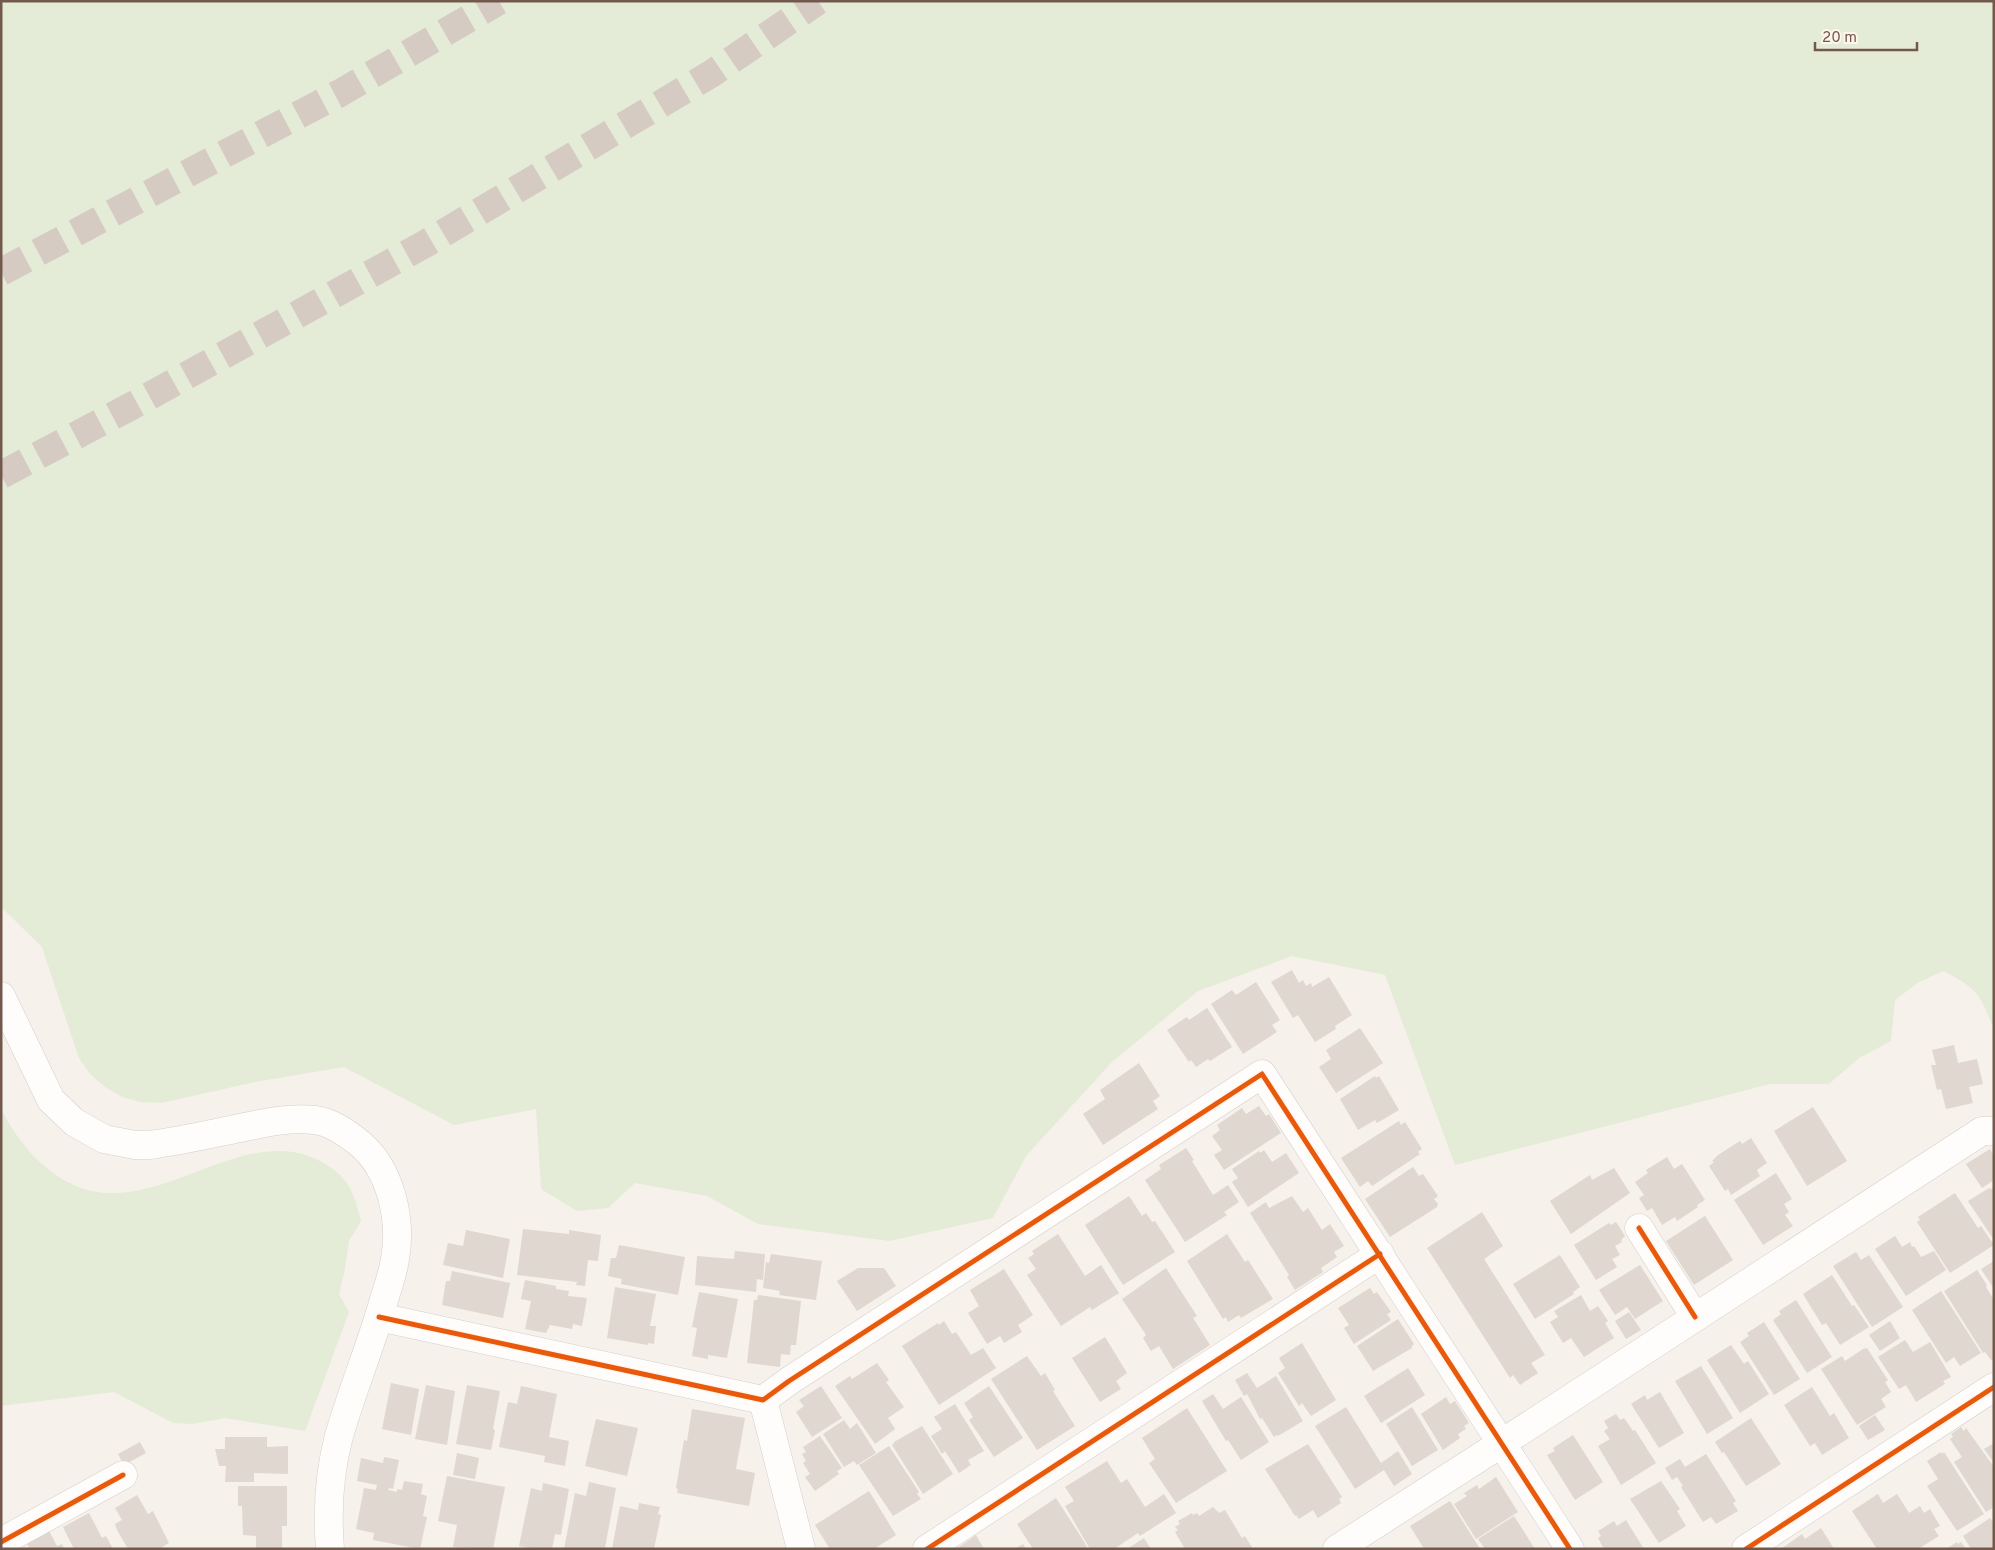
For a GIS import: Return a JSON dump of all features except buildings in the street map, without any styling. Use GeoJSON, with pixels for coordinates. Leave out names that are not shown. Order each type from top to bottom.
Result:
{"type":"FeatureCollection","features":[{"type":"Feature","properties":{"kind":"street"},"geometry":{"type":"LineString","coordinates":[[1,996],[51,1100],[74,1122],[104,1140],[136,1145],[150,1145],[277,1120],[315,1120],[332,1125],[350,1135],[366,1148],[377,1162],[385,1178],[394,1206],[396,1223],[395,1260],[379,1317],[339,1437],[332,1468],[328,1505],[330,1549]]}},
{"type":"Feature","properties":{"kind":"street"},"geometry":{"type":"LineString","coordinates":[[379,1317],[763,1400],[806,1370],[1262,1074],[1570,1549]]}},
{"type":"Feature","properties":{"kind":"street"},"geometry":{"type":"LineString","coordinates":[[1337,1549],[1982,1130],[1994,1131]]}},
{"type":"Feature","properties":{"kind":"street"},"geometry":{"type":"LineString","coordinates":[[1639,1228],[1695,1317]]}},
{"type":"Feature","properties":{"kind":"street"},"geometry":{"type":"LineString","coordinates":[[927,1549],[1380,1254]]}},
{"type":"Feature","properties":{"kind":"street"},"geometry":{"type":"LineString","coordinates":[[1746,1549],[1994,1387]]}},
{"type":"Feature","properties":{"kind":"street"},"geometry":{"type":"LineString","coordinates":[[763,1400],[801,1549]]}},
{"type":"Feature","properties":{"kind":"street"},"geometry":{"type":"LineString","coordinates":[[1,1542],[123,1476]]}},
{"type":"Feature","properties":{"kind":"green space"},"geometry":{"type":"Polygon","coordinates":[[[1,1],[1994,1],[1994,1030],[1981,1000],[1971,988],[1943,971],[1919,982],[1895,1000],[1891,1041],[1859,1058],[1829,1084],[1770,1084],[1455,1165],[1385,975],[1292,956],[1198,991],[1111,1063],[1026,1156],[993,1218],[889,1241],[758,1224],[707,1196],[635,1183],[608,1208],[577,1211],[541,1189],[536,1109],[454,1125],[344,1067],[255,1082],[161,1103],[141,1102],[122,1097],[105,1087],[90,1074],[79,1058],[42,947],[1,907],[1,1]]]}},
{"type":"Feature","properties":{"kind":"green space"},"geometry":{"type":"Polygon","coordinates":[[[1,1109],[17,1135],[36,1158],[60,1178],[88,1190],[117,1193],[146,1189],[234,1159],[263,1152],[292,1152],[320,1161],[337,1172],[348,1185],[356,1201],[361,1221],[349,1241],[339,1294],[349,1312],[305,1431],[225,1418],[192,1424],[173,1423],[114,1392],[1,1406],[1,1109]]]}},
{"type":"Feature","properties":{"kind":"tunnel"},"geometry":{"type":"LineString","coordinates":[[1,272],[340,93],[499,1]]}},
{"type":"Feature","properties":{"kind":"tunnel"},"geometry":{"type":"LineString","coordinates":[[1,475],[126,409],[425,244],[711,74],[818,1]]}},
{"type":"Feature","properties":{"kind":"cycle path"},"geometry":{"type":"LineString","coordinates":[[379,1317],[763,1400],[789,1381],[1262,1074],[1570,1549]]}},
{"type":"Feature","properties":{"kind":"cycle path"},"geometry":{"type":"LineString","coordinates":[[1639,1228],[1695,1317]]}},
{"type":"Feature","properties":{"kind":"cycle path"},"geometry":{"type":"LineString","coordinates":[[927,1549],[1380,1254]]}},
{"type":"Feature","properties":{"kind":"cycle path"},"geometry":{"type":"LineString","coordinates":[[1746,1549],[1994,1387]]}},
{"type":"Feature","properties":{"kind":"cycle path"},"geometry":{"type":"LineString","coordinates":[[1,1542],[123,1475]]}}]}
